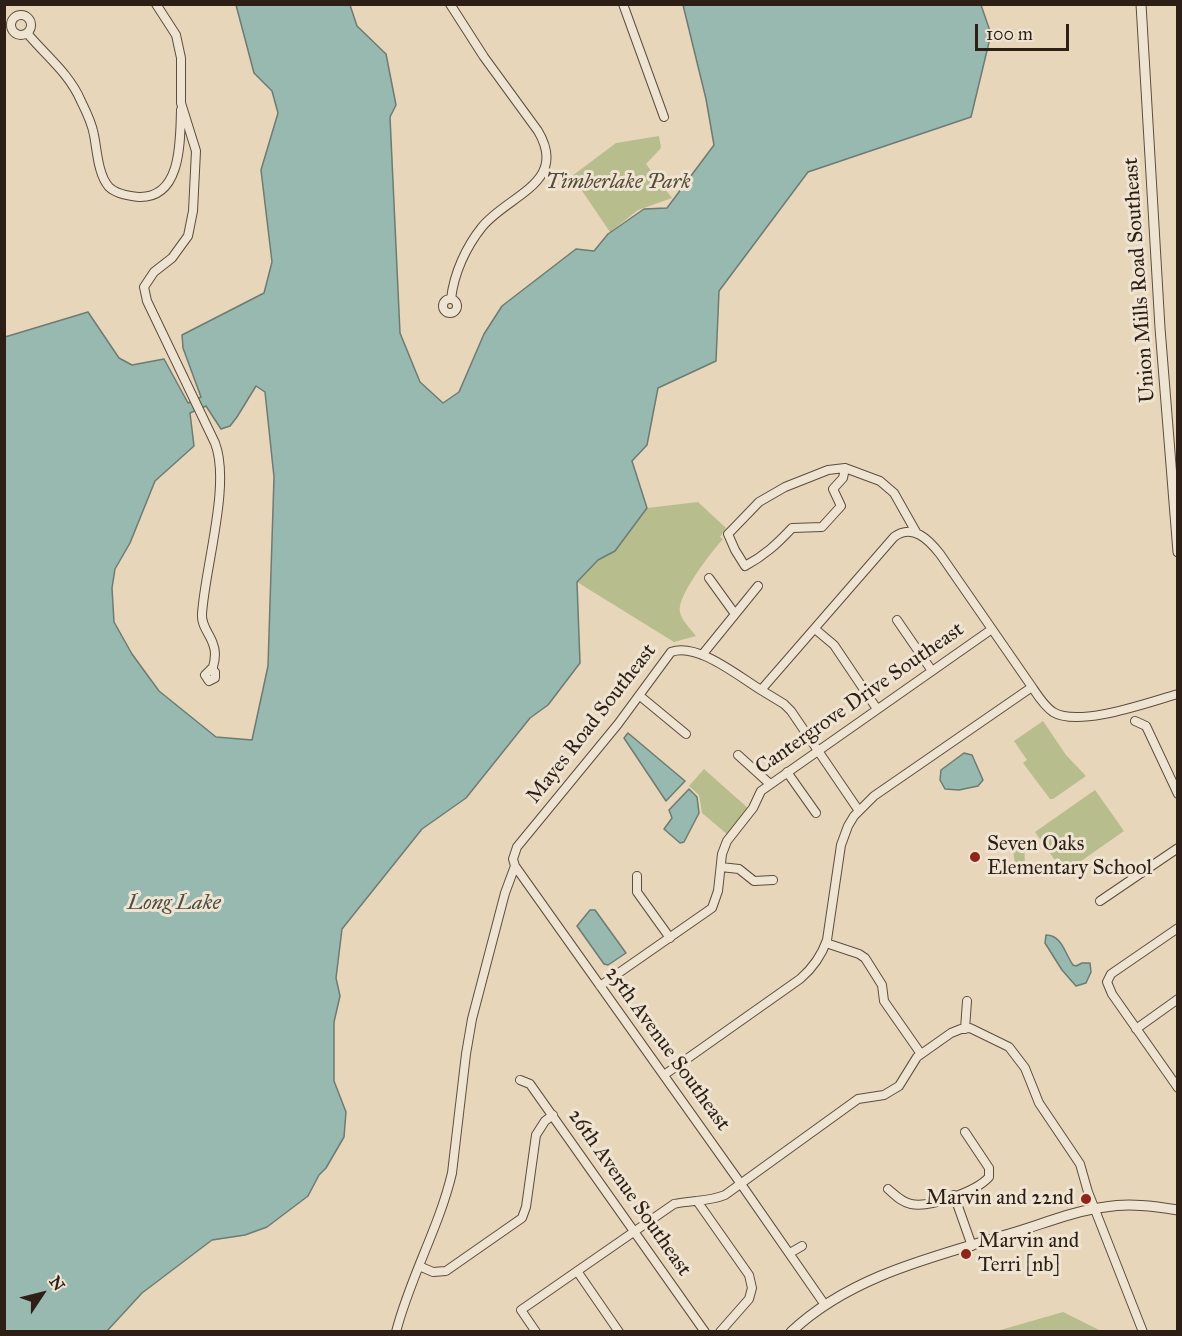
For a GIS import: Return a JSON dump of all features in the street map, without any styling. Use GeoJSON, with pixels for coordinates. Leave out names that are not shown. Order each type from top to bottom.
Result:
{"type":"FeatureCollection","features":[{"type":"Feature","properties":{"kind":"street"},"geometry":{"type":"LineString","coordinates":[[27,33],[59,66],[77,92],[94,133],[99,166],[108,187],[129,196],[146,197],[158,193],[168,185],[173,177],[181,134],[181,58],[176,35],[156,4]]}},
{"type":"Feature","properties":{"kind":"street"},"geometry":{"type":"LineString","coordinates":[[450,4],[489,64],[538,131],[546,144],[547,159],[544,172],[533,186],[493,216],[471,243],[457,271],[451,299]]}},
{"type":"Feature","properties":{"kind":"street"},"geometry":{"type":"LineString","coordinates":[[623,4],[664,117]]}},
{"type":"Feature","properties":{"kind":"street","name":"Union Mills Road Southeast"},"geometry":{"type":"LineString","coordinates":[[1141,4],[1159,317],[1175,473],[1178,552]]}},
{"type":"Feature","properties":{"kind":"street"},"geometry":{"type":"LineString","coordinates":[[182,103],[196,151],[191,230],[187,240],[172,258],[154,272],[144,287],[147,301],[172,349],[215,443],[221,466],[202,619],[213,644],[212,669]]}},
{"type":"Feature","properties":{"kind":"street"},"geometry":{"type":"LineString","coordinates":[[845,468],[843,477],[833,489],[841,506],[822,527],[792,528],[763,556],[745,566],[728,534],[759,502],[785,486],[828,470],[845,468],[880,480],[894,493],[916,532]]}},
{"type":"Feature","properties":{"kind":"street"},"geometry":{"type":"LineString","coordinates":[[761,690],[894,537],[900,533],[916,532],[925,536],[936,549],[1043,703],[1053,712],[1075,718],[1133,707],[1178,694]]}},
{"type":"Feature","properties":{"kind":"street"},"geometry":{"type":"LineString","coordinates":[[709,578],[735,614]]}},
{"type":"Feature","properties":{"kind":"street"},"geometry":{"type":"LineString","coordinates":[[702,655],[758,586]]}},
{"type":"Feature","properties":{"kind":"street"},"geometry":{"type":"LineString","coordinates":[[897,620],[932,671]]}},
{"type":"Feature","properties":{"kind":"street"},"geometry":{"type":"LineString","coordinates":[[815,629],[834,645],[878,709]]}},
{"type":"Feature","properties":{"kind":"street","name":"Cantergrove Drive Southeast"},"geometry":{"type":"LineString","coordinates":[[600,986],[712,908],[718,891],[727,841],[753,807],[761,791],[992,629]]}},
{"type":"Feature","properties":{"kind":"street","name":"Mayes Road Southeast"},"geometry":{"type":"LineString","coordinates":[[396,1332],[449,1187],[472,1019],[514,866],[513,859],[517,847],[640,696],[671,652],[688,649],[702,655],[784,704],[859,811]]}},
{"type":"Feature","properties":{"kind":"street"},"geometry":{"type":"LineString","coordinates":[[664,1076],[800,979],[822,955],[842,845],[848,826],[859,811],[874,796],[1032,687]]}},
{"type":"Feature","properties":{"kind":"street"},"geometry":{"type":"LineString","coordinates":[[640,696],[686,734]]}},
{"type":"Feature","properties":{"kind":"street"},"geometry":{"type":"LineString","coordinates":[[1135,721],[1146,726],[1178,794]]}},
{"type":"Feature","properties":{"kind":"street"},"geometry":{"type":"LineString","coordinates":[[738,755],[770,784]]}},
{"type":"Feature","properties":{"kind":"street"},"geometry":{"type":"LineString","coordinates":[[787,772],[816,813]]}},
{"type":"Feature","properties":{"kind":"street"},"geometry":{"type":"LineString","coordinates":[[1100,901],[1178,848]]}},
{"type":"Feature","properties":{"kind":"street","name":"25th Avenue Southeast"},"geometry":{"type":"LineString","coordinates":[[514,866],[825,1305]]}},
{"type":"Feature","properties":{"kind":"street"},"geometry":{"type":"LineString","coordinates":[[721,867],[739,869],[754,881],[773,880]]}},
{"type":"Feature","properties":{"kind":"street"},"geometry":{"type":"LineString","coordinates":[[637,876],[637,892],[670,938]]}},
{"type":"Feature","properties":{"kind":"street"},"geometry":{"type":"LineString","coordinates":[[1178,928],[1111,974],[1107,982],[1112,994],[1136,1029],[1174,1075],[1178,1088]]}},
{"type":"Feature","properties":{"kind":"street"},"geometry":{"type":"LineString","coordinates":[[826,943],[865,958],[882,985],[884,1000],[921,1054]]}},
{"type":"Feature","properties":{"kind":"street"},"geometry":{"type":"LineString","coordinates":[[1136,1029],[1178,999]]}},
{"type":"Feature","properties":{"kind":"street"},"geometry":{"type":"LineString","coordinates":[[965,1029],[967,1001]]}},
{"type":"Feature","properties":{"kind":"street"},"geometry":{"type":"LineString","coordinates":[[536,1332],[521,1310],[674,1203],[711,1200],[725,1195],[858,1099],[884,1095],[899,1086],[917,1057],[951,1034],[970,1028],[1009,1047],[1016,1055],[1025,1068],[1039,1103],[1080,1164],[1143,1332]]}},
{"type":"Feature","properties":{"kind":"street","name":"26th Avenue Southeast"},"geometry":{"type":"LineString","coordinates":[[520,1080],[530,1083],[705,1332]]}},
{"type":"Feature","properties":{"kind":"street"},"geometry":{"type":"LineString","coordinates":[[419,1266],[433,1272],[446,1270],[522,1218],[526,1207],[536,1135],[545,1120],[553,1115]]}},
{"type":"Feature","properties":{"kind":"street"},"geometry":{"type":"LineString","coordinates":[[888,1189],[903,1202],[921,1205],[981,1186],[989,1177],[989,1168],[965,1132]]}},
{"type":"Feature","properties":{"kind":"street"},"geometry":{"type":"LineString","coordinates":[[954,1195],[972,1246]]}},
{"type":"Feature","properties":{"kind":"street"},"geometry":{"type":"LineString","coordinates":[[697,1201],[748,1275],[752,1288],[749,1299],[720,1332]]}},
{"type":"Feature","properties":{"kind":"street"},"geometry":{"type":"LineString","coordinates":[[790,1332],[825,1305],[895,1270],[1095,1208],[1132,1205],[1178,1210]]}},
{"type":"Feature","properties":{"kind":"street"},"geometry":{"type":"LineString","coordinates":[[790,1253],[802,1246]]}},
{"type":"Feature","properties":{"kind":"street"},"geometry":{"type":"LineString","coordinates":[[577,1271],[619,1332]]}},
{"type":"Feature","properties":{"kind":"green space","name":"Timberlake Park"},"geometry":{"type":"Polygon","coordinates":[[[659,136],[661,148],[646,164],[672,198],[638,210],[610,232],[572,176],[616,143],[659,136]]]}},
{"type":"Feature","properties":{"kind":"green space"},"geometry":{"type":"Polygon","coordinates":[[[698,502],[726,528],[720,537],[723,539],[696,574],[680,605],[682,618],[696,636],[674,642],[577,582],[598,560],[615,551],[647,508],[698,502]]]}},
{"type":"Feature","properties":{"kind":"green space"},"geometry":{"type":"Polygon","coordinates":[[[1043,721],[1066,755],[1086,776],[1053,799],[1050,799],[1023,763],[1027,760],[1014,741],[1043,721]]]}},
{"type":"Feature","properties":{"kind":"green space"},"geometry":{"type":"Polygon","coordinates":[[[704,769],[749,809],[728,835],[702,813],[699,795],[689,786],[704,769]]]}},
{"type":"Feature","properties":{"kind":"green space"},"geometry":{"type":"Polygon","coordinates":[[[1095,790],[1124,831],[1064,873],[1035,832],[1095,790]]]}},
{"type":"Feature","properties":{"kind":"green space"},"geometry":{"type":"Polygon","coordinates":[[[1024,839],[1025,866],[1022,867],[1015,864],[1012,843],[1013,840],[1024,839]]]}},
{"type":"Feature","properties":{"kind":"green space"},"geometry":{"type":"Polygon","coordinates":[[[1063,1312],[1101,1331],[997,1331],[1063,1312]]]}},
{"type":"Feature","properties":{"kind":"water","name":"Long Lake"},"geometry":{"type":"Polygon","coordinates":[[[236,5],[350,5],[357,26],[386,54],[396,105],[390,117],[400,333],[420,382],[443,403],[459,392],[484,334],[502,306],[576,249],[594,251],[608,234],[644,209],[667,208],[714,145],[706,99],[683,5],[981,5],[991,34],[971,117],[808,172],[719,291],[716,361],[658,388],[647,445],[632,461],[647,508],[615,551],[598,560],[577,582],[580,663],[548,705],[530,718],[466,798],[422,829],[342,929],[336,978],[340,996],[334,1022],[334,1081],[346,1112],[344,1137],[308,1196],[267,1227],[245,1235],[212,1240],[142,1293],[107,1331],[5,1332],[5,337],[88,312],[119,358],[132,365],[164,359],[188,403],[201,397],[183,348],[182,335],[264,293],[272,262],[261,170],[278,113],[272,91],[254,73],[236,5]],[[256,386],[230,426],[221,429],[206,406],[190,413],[194,446],[155,481],[130,543],[115,569],[112,588],[114,622],[132,654],[159,691],[216,737],[252,740],[268,666],[274,477],[265,392],[256,386]]]}},
{"type":"Feature","properties":{"kind":"water"},"geometry":{"type":"Polygon","coordinates":[[[628,733],[685,781],[666,801],[624,738],[628,733]]]}},
{"type":"Feature","properties":{"kind":"water"},"geometry":{"type":"Polygon","coordinates":[[[964,753],[972,755],[983,780],[978,786],[959,790],[945,789],[940,780],[941,770],[964,753]]]}},
{"type":"Feature","properties":{"kind":"water"},"geometry":{"type":"Polygon","coordinates":[[[689,789],[697,797],[699,813],[684,842],[680,843],[664,829],[672,818],[669,810],[689,789]]]}},
{"type":"Feature","properties":{"kind":"water"},"geometry":{"type":"Polygon","coordinates":[[[590,910],[595,910],[626,953],[608,965],[604,964],[577,926],[590,910]]]}},
{"type":"Feature","properties":{"kind":"water"},"geometry":{"type":"Polygon","coordinates":[[[1046,935],[1056,938],[1073,965],[1090,963],[1091,972],[1086,983],[1076,986],[1062,970],[1045,943],[1046,935]]]}},
{"type":"Feature","properties":{"kind":"place","name":"Seven Oaks Elementary School"},"geometry":{"type":"Point","coordinates":[975,857]}},
{"type":"Feature","properties":{"kind":"place","name":"Marvin and 22nd"},"geometry":{"type":"Point","coordinates":[1086,1199]}},
{"type":"Feature","properties":{"kind":"place","name":"Marvin and Terri [nb]"},"geometry":{"type":"Point","coordinates":[966,1254]}}]}
